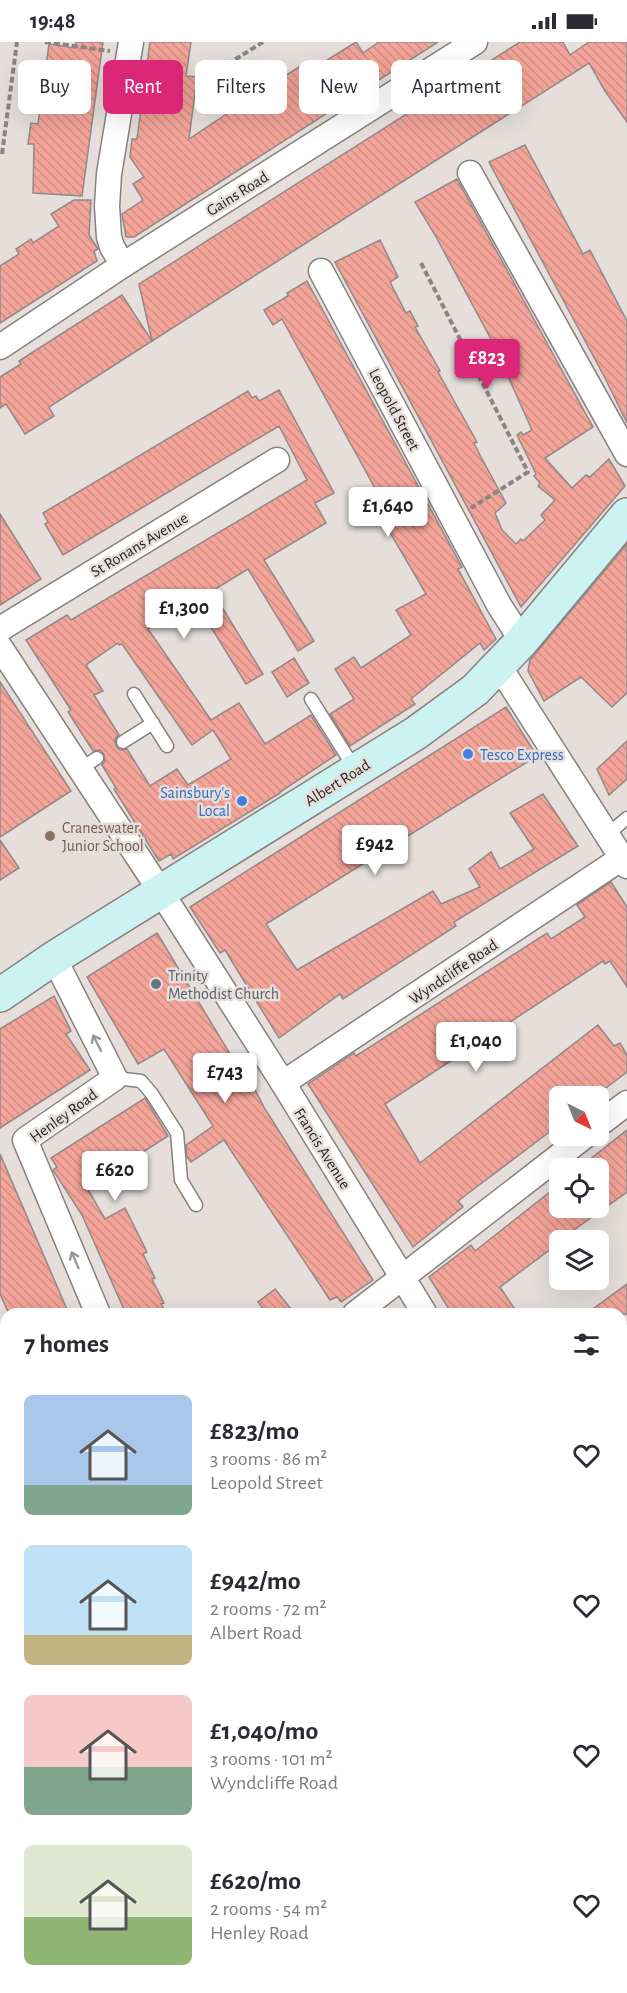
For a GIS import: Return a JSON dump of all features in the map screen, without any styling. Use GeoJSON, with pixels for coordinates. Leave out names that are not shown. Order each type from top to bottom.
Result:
{"type":"FeatureCollection","features":[{"type":"Feature","properties":{"kind":"main road","name":"Albert Road"},"geometry":{"type":"LineString","coordinates":[[0,995],[54,958],[416,733],[475,690],[522,641],[627,515]]}},
{"type":"Feature","properties":{"kind":"street","name":"Gains Road"},"geometry":{"type":"LineString","coordinates":[[0,347],[123,265],[475,42]]}},
{"type":"Feature","properties":{"kind":"street"},"geometry":{"type":"LineString","coordinates":[[123,265],[109,237],[107,206],[109,174],[130,48]]}},
{"type":"Feature","properties":{"kind":"street"},"geometry":{"type":"LineString","coordinates":[[470,173],[627,454]]}},
{"type":"Feature","properties":{"kind":"street","name":"Leopold Street"},"geometry":{"type":"LineString","coordinates":[[321,271],[499,604],[522,641]]}},
{"type":"Feature","properties":{"kind":"street","name":"St Ronans Avenue"},"geometry":{"type":"LineString","coordinates":[[0,629],[277,460]]}},
{"type":"Feature","properties":{"kind":"street","name":"Francis Avenue"},"geometry":{"type":"LineString","coordinates":[[0,647],[89,764],[161,892],[283,1083],[421,1308]]}},
{"type":"Feature","properties":{"kind":"street"},"geometry":{"type":"LineString","coordinates":[[499,666],[625,862]]}},
{"type":"Feature","properties":{"kind":"street","name":"Wyndcliffe Road"},"geometry":{"type":"LineString","coordinates":[[283,1083],[625,862]]}},
{"type":"Feature","properties":{"kind":"street","name":"Henley Road"},"geometry":{"type":"LineString","coordinates":[[54,958],[115,1078],[25,1140],[95,1308]]}},
{"type":"Feature","properties":{"kind":"street"},"geometry":{"type":"LineString","coordinates":[[609,1117],[627,1103]]}},
{"type":"Feature","properties":{"kind":"street"},"geometry":{"type":"LineString","coordinates":[[363,1308],[572,1146]]}},
{"type":"Feature","properties":{"kind":"lane"},"geometry":{"type":"LineString","coordinates":[[134,694],[167,746]]}},
{"type":"Feature","properties":{"kind":"lane"},"geometry":{"type":"LineString","coordinates":[[311,699],[356,770]]}},
{"type":"Feature","properties":{"kind":"lane"},"geometry":{"type":"LineString","coordinates":[[123,742],[153,723]]}},
{"type":"Feature","properties":{"kind":"lane"},"geometry":{"type":"LineString","coordinates":[[607,835],[627,818]]}},
{"type":"Feature","properties":{"kind":"lane"},"geometry":{"type":"LineString","coordinates":[[115,1078],[141,1082],[152,1094],[177,1133],[181,1180],[196,1205]]}},
{"type":"Feature","properties":{"kind":"path"},"geometry":{"type":"LineString","coordinates":[[2,154],[17,42]]}},
{"type":"Feature","properties":{"kind":"path"},"geometry":{"type":"LineString","coordinates":[[45,42],[130,48]]}},
{"type":"Feature","properties":{"kind":"path"},"geometry":{"type":"LineString","coordinates":[[234,60],[263,42]]}},
{"type":"Feature","properties":{"kind":"path"},"geometry":{"type":"LineString","coordinates":[[421,262],[528,472],[454,519]]}},
{"type":"Feature","properties":{"kind":"building"},"geometry":{"type":"Polygon","coordinates":[[[76,42],[103,42],[82,196],[33,193],[34,144],[28,144],[31,123],[38,124],[39,114],[91,114],[91,60],[47,60],[49,44],[75,48],[76,42]]]}},
{"type":"Feature","properties":{"kind":"building"},"geometry":{"type":"Polygon","coordinates":[[[150,42],[191,42],[186,76],[195,77],[195,92],[189,139],[226,114],[287,114],[287,75],[299,67],[299,114],[326,114],[134,237],[126,237],[122,214],[143,200],[133,184],[144,177],[130,157],[132,139],[137,139],[140,114],[183,114],[183,60],[148,60],[150,42]]]}},
{"type":"Feature","properties":{"kind":"building"},"geometry":{"type":"Polygon","coordinates":[[[356,42],[363,53],[379,42],[438,42],[410,60],[391,60],[391,72],[379,80],[379,60],[327,60],[356,42]]]}},
{"type":"Feature","properties":{"kind":"building"},"geometry":{"type":"Polygon","coordinates":[[[520,42],[563,42],[570,55],[589,42],[627,42],[627,122],[589,63],[522,106],[522,60],[492,60],[520,42]]]}},
{"type":"Feature","properties":{"kind":"building"},"geometry":{"type":"Polygon","coordinates":[[[407,114],[509,114],[152,341],[139,284],[407,114]]]}},
{"type":"Feature","properties":{"kind":"building"},"geometry":{"type":"Polygon","coordinates":[[[525,145],[583,254],[590,250],[627,321],[627,423],[489,162],[525,145]]]}},
{"type":"Feature","properties":{"kind":"building"},"geometry":{"type":"Polygon","coordinates":[[[457,179],[593,427],[545,458],[572,488],[586,475],[590,477],[609,459],[625,486],[521,607],[335,262],[380,240],[398,277],[390,282],[406,313],[410,311],[418,326],[415,327],[477,442],[474,443],[506,503],[495,513],[502,530],[516,544],[521,539],[523,541],[545,520],[541,515],[555,500],[538,486],[540,483],[534,476],[536,474],[517,435],[521,432],[523,435],[532,430],[493,343],[415,202],[457,179]]]}},
{"type":"Feature","properties":{"kind":"building"},"geometry":{"type":"Polygon","coordinates":[[[74,200],[91,200],[89,235],[98,249],[94,251],[97,261],[0,323],[0,266],[19,254],[16,249],[31,239],[33,243],[59,226],[51,214],[74,200]]]}},
{"type":"Feature","properties":{"kind":"building"},"geometry":{"type":"Polygon","coordinates":[[[307,281],[462,567],[458,569],[496,639],[484,650],[480,643],[411,699],[415,704],[350,746],[330,714],[354,699],[335,669],[354,657],[361,668],[411,635],[396,610],[426,594],[374,505],[382,501],[282,319],[273,325],[264,310],[288,296],[287,293],[307,281]]]}},
{"type":"Feature","properties":{"kind":"building"},"geometry":{"type":"Polygon","coordinates":[[[122,295],[152,341],[49,407],[54,416],[25,434],[6,404],[0,408],[0,377],[21,364],[19,361],[122,295]]]}},
{"type":"Feature","properties":{"kind":"building"},"geometry":{"type":"Polygon","coordinates":[[[279,390],[334,493],[315,503],[326,523],[264,560],[314,641],[298,651],[248,569],[212,591],[263,674],[246,684],[195,601],[148,629],[211,720],[239,703],[265,744],[311,715],[336,755],[280,793],[173,859],[171,854],[159,861],[114,789],[116,788],[102,765],[105,761],[104,754],[100,750],[93,751],[68,712],[71,710],[26,640],[67,615],[71,620],[307,480],[279,426],[63,555],[45,524],[48,522],[43,513],[248,391],[252,398],[256,396],[259,401],[279,390]],[[118,643],[86,665],[103,691],[94,695],[119,735],[115,739],[116,746],[120,750],[127,749],[150,786],[177,769],[188,785],[231,759],[213,730],[192,745],[122,644],[118,643]]]}},
{"type":"Feature","properties":{"kind":"building"},"geometry":{"type":"Polygon","coordinates":[[[0,514],[41,579],[0,605],[0,514]]]}},
{"type":"Feature","properties":{"kind":"building"},"geometry":{"type":"Polygon","coordinates":[[[627,544],[627,693],[612,707],[581,677],[544,701],[528,671],[530,660],[627,544]]]}},
{"type":"Feature","properties":{"kind":"building"},"geometry":{"type":"Polygon","coordinates":[[[294,658],[309,683],[287,697],[272,672],[294,658]]]}},
{"type":"Feature","properties":{"kind":"building"},"geometry":{"type":"Polygon","coordinates":[[[0,682],[71,791],[0,837],[0,682]]]}},
{"type":"Feature","properties":{"kind":"building"},"geometry":{"type":"Polygon","coordinates":[[[506,707],[537,756],[266,924],[297,970],[433,891],[441,904],[480,887],[469,869],[491,852],[500,869],[534,849],[510,813],[543,794],[578,846],[454,922],[456,926],[343,999],[340,994],[279,1038],[225,950],[220,953],[190,907],[506,707]]]}},
{"type":"Feature","properties":{"kind":"building"},"geometry":{"type":"Polygon","coordinates":[[[627,741],[627,779],[609,795],[597,769],[627,741]]]}},
{"type":"Feature","properties":{"kind":"building"},"geometry":{"type":"Polygon","coordinates":[[[0,840],[19,868],[0,880],[0,840]]]}},
{"type":"Feature","properties":{"kind":"building"},"geometry":{"type":"Polygon","coordinates":[[[611,882],[627,907],[627,987],[610,961],[605,964],[603,961],[385,1104],[420,1163],[598,1025],[614,1046],[620,1043],[627,1055],[627,1072],[608,1086],[549,1086],[549,1132],[458,1201],[463,1207],[413,1247],[308,1084],[354,1053],[356,1056],[547,933],[551,939],[585,917],[577,905],[611,882]]]}},
{"type":"Feature","properties":{"kind":"building"},"geometry":{"type":"Polygon","coordinates":[[[157,933],[250,1087],[253,1086],[265,1109],[373,1280],[341,1302],[337,1297],[330,1300],[224,1140],[191,1162],[187,1157],[186,1145],[213,1126],[164,1049],[138,1064],[87,977],[157,933]]]}},
{"type":"Feature","properties":{"kind":"building"},"geometry":{"type":"Polygon","coordinates":[[[54,996],[71,1031],[66,1034],[90,1070],[0,1128],[0,1029],[54,996]]]}},
{"type":"Feature","properties":{"kind":"building"},"geometry":{"type":"Polygon","coordinates":[[[145,1098],[168,1136],[87,1188],[105,1219],[125,1208],[147,1252],[143,1254],[155,1278],[152,1279],[164,1303],[161,1304],[163,1308],[123,1308],[82,1215],[53,1170],[57,1167],[51,1158],[145,1098]]]}},
{"type":"Feature","properties":{"kind":"building"},"geometry":{"type":"Polygon","coordinates":[[[627,1130],[627,1192],[609,1205],[609,1158],[592,1158],[627,1130]]]}},
{"type":"Feature","properties":{"kind":"building"},"geometry":{"type":"Polygon","coordinates":[[[0,1154],[66,1308],[6,1308],[0,1294],[0,1154]]]}},
{"type":"Feature","properties":{"kind":"building"},"geometry":{"type":"Polygon","coordinates":[[[549,1193],[549,1218],[591,1218],[574,1230],[549,1230],[549,1250],[500,1287],[514,1308],[448,1308],[429,1277],[471,1245],[475,1251],[549,1193]]]}},
{"type":"Feature","properties":{"kind":"building"},"geometry":{"type":"Polygon","coordinates":[[[627,1284],[627,1308],[594,1308],[627,1284]]]}},
{"type":"Feature","properties":{"kind":"building"},"geometry":{"type":"Polygon","coordinates":[[[275,1289],[290,1308],[262,1308],[258,1302],[275,1289]]]}},
{"type":"Feature","properties":{"kind":"place","name":"Tesco Express"},"geometry":{"type":"Point","coordinates":[468,754]}},
{"type":"Feature","properties":{"kind":"place","name":"Sainsbury's Local"},"geometry":{"type":"Point","coordinates":[242,801]}},
{"type":"Feature","properties":{"kind":"place","name":"Craneswater Junior School"},"geometry":{"type":"Point","coordinates":[50,836]}},
{"type":"Feature","properties":{"kind":"place","name":"Trinity Methodist Church"},"geometry":{"type":"Point","coordinates":[156,984]}}]}
